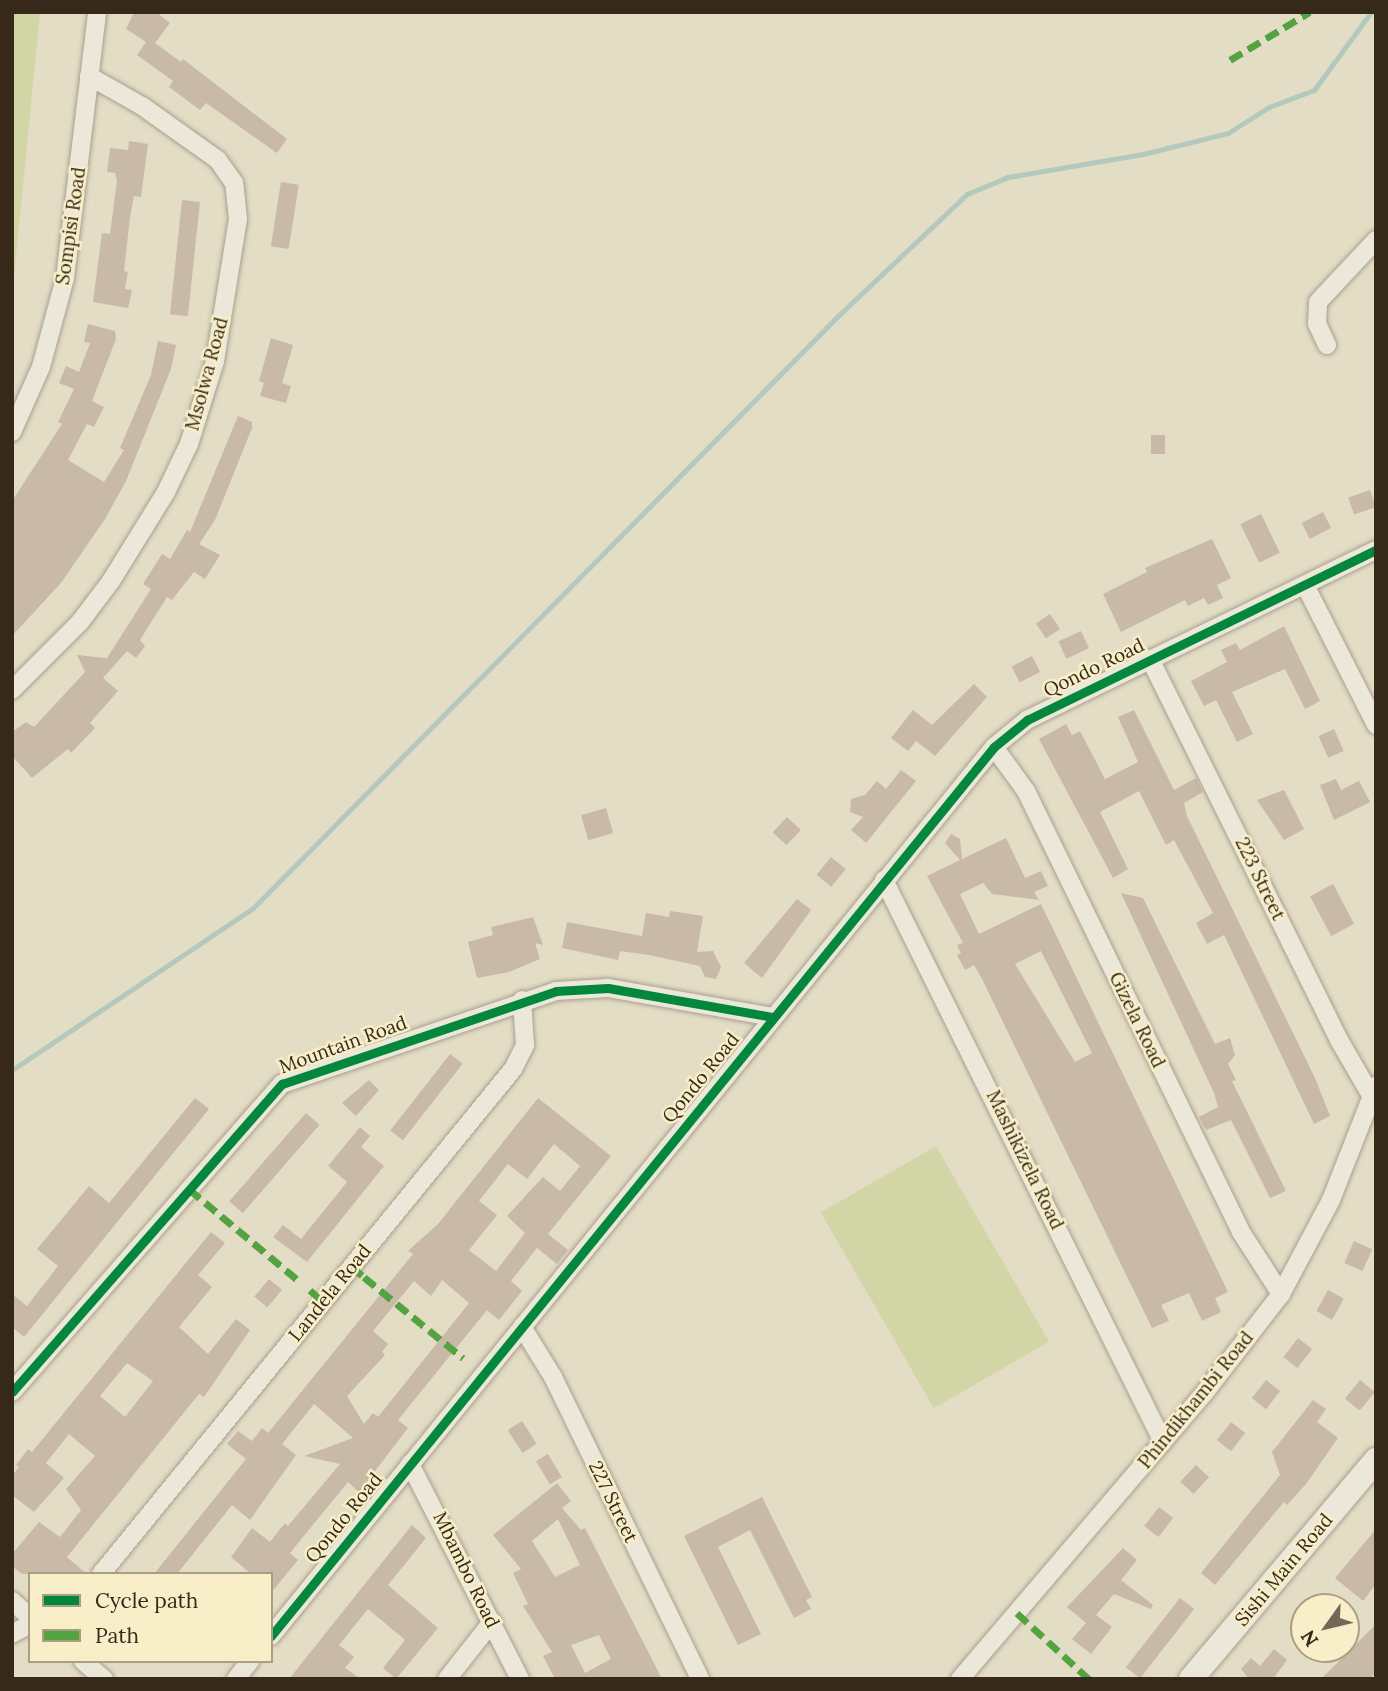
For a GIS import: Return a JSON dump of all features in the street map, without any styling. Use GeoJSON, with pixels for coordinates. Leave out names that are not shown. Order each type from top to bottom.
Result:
{"type":"FeatureCollection","features":[{"type":"Feature","properties":{"kind":"street","name":"Sompisi Road"},"geometry":{"type":"LineString","coordinates":[[12,432],[57,320],[97,12]]}},
{"type":"Feature","properties":{"kind":"street","name":"Msolwa Road"},"geometry":{"type":"LineString","coordinates":[[12,690],[79,622],[111,581],[166,492],[189,444],[215,361],[238,219],[234,183],[218,160],[142,106],[89,76]]}},
{"type":"Feature","properties":{"kind":"street"},"geometry":{"type":"LineString","coordinates":[[1327,345],[1317,324],[1318,302],[1376,240]]}},
{"type":"Feature","properties":{"kind":"street","name":"Qondo Road"},"geometry":{"type":"LineString","coordinates":[[273,1634],[994,747],[1027,720],[1376,550]]}},
{"type":"Feature","properties":{"kind":"street"},"geometry":{"type":"LineString","coordinates":[[1305,585],[1376,725]]}},
{"type":"Feature","properties":{"kind":"street","name":"223 Street"},"geometry":{"type":"LineString","coordinates":[[1150,659],[1339,1040],[1374,1092]]}},
{"type":"Feature","properties":{"kind":"street","name":"Gizela Road"},"geometry":{"type":"LineString","coordinates":[[994,747],[1021,782],[1241,1232],[1281,1294]]}},
{"type":"Feature","properties":{"kind":"street","name":"Mashikizela Road"},"geometry":{"type":"LineString","coordinates":[[884,880],[1163,1442]]}},
{"type":"Feature","properties":{"kind":"street","name":"Mountain Road"},"geometry":{"type":"LineString","coordinates":[[12,1392],[282,1084],[522,1000],[556,991],[608,988],[773,1017]]}},
{"type":"Feature","properties":{"kind":"street","name":"Landela Road"},"geometry":{"type":"LineString","coordinates":[[103,1572],[513,1069],[525,1045],[522,1000]]}},
{"type":"Feature","properties":{"kind":"street","name":"Phindikhambi Road"},"geometry":{"type":"LineString","coordinates":[[960,1679],[1163,1442],[1281,1294],[1332,1200],[1374,1092]]}},
{"type":"Feature","properties":{"kind":"street","name":"227 Street"},"geometry":{"type":"LineString","coordinates":[[522,1327],[553,1377],[700,1679]]}},
{"type":"Feature","properties":{"kind":"street","name":"Sishi Main Road"},"geometry":{"type":"LineString","coordinates":[[1191,1679],[1376,1460]]}},
{"type":"Feature","properties":{"kind":"street","name":"Mbambo Road"},"geometry":{"type":"LineString","coordinates":[[410,1464],[520,1679]]}},
{"type":"Feature","properties":{"kind":"street"},"geometry":{"type":"LineString","coordinates":[[12,1601],[28,1615]]}},
{"type":"Feature","properties":{"kind":"street"},"geometry":{"type":"LineString","coordinates":[[447,1679],[492,1622]]}},
{"type":"Feature","properties":{"kind":"street"},"geometry":{"type":"LineString","coordinates":[[12,1634],[28,1625]]}},
{"type":"Feature","properties":{"kind":"street"},"geometry":{"type":"LineString","coordinates":[[85,1663],[104,1679]]}},
{"type":"Feature","properties":{"kind":"street"},"geometry":{"type":"LineString","coordinates":[[236,1679],[248,1663]]}},
{"type":"Feature","properties":{"kind":"green space"},"geometry":{"type":"Polygon","coordinates":[[[12,12],[40,12],[12,298],[12,12]]]}},
{"type":"Feature","properties":{"kind":"green space"},"geometry":{"type":"Polygon","coordinates":[[[936,1146],[1049,1342],[934,1408],[821,1212],[936,1146]]]}},
{"type":"Feature","properties":{"kind":"building"},"geometry":{"type":"Polygon","coordinates":[[[134,12],[156,12],[170,23],[155,43],[181,62],[183,59],[287,139],[277,153],[206,103],[200,110],[169,87],[173,81],[137,55],[146,42],[126,29],[134,12]]]}},
{"type":"Feature","properties":{"kind":"building"},"geometry":{"type":"Polygon","coordinates":[[[129,141],[148,144],[141,197],[134,196],[130,217],[124,271],[128,272],[125,289],[132,290],[128,308],[93,302],[102,233],[110,234],[117,181],[115,173],[107,172],[110,148],[128,150],[129,141]]]}},
{"type":"Feature","properties":{"kind":"building"},"geometry":{"type":"Polygon","coordinates":[[[281,182],[299,185],[289,249],[271,246],[281,182]]]}},
{"type":"Feature","properties":{"kind":"building"},"geometry":{"type":"Polygon","coordinates":[[[182,200],[200,202],[188,316],[170,314],[182,200]]]}},
{"type":"Feature","properties":{"kind":"building"},"geometry":{"type":"Polygon","coordinates":[[[88,324],[115,331],[116,339],[92,401],[104,407],[94,427],[87,424],[68,460],[104,482],[124,450],[120,448],[151,375],[158,341],[176,345],[171,369],[126,481],[105,519],[61,583],[12,636],[12,501],[62,424],[58,422],[74,389],[59,383],[66,366],[79,372],[90,343],[84,342],[88,324]]]}},
{"type":"Feature","properties":{"kind":"building"},"geometry":{"type":"Polygon","coordinates":[[[271,338],[293,345],[282,383],[291,386],[286,403],[260,396],[264,383],[259,381],[271,338]]]}},
{"type":"Feature","properties":{"kind":"building"},"geometry":{"type":"Polygon","coordinates":[[[238,416],[252,422],[252,428],[215,520],[199,544],[220,555],[205,579],[194,572],[172,600],[167,597],[140,640],[145,646],[136,658],[127,651],[103,678],[118,691],[90,723],[95,728],[71,753],[68,749],[32,778],[12,756],[12,732],[26,722],[34,727],[85,672],[77,655],[107,658],[151,589],[143,584],[162,554],[170,559],[187,530],[190,532],[238,416]]]}},
{"type":"Feature","properties":{"kind":"building"},"geometry":{"type":"Polygon","coordinates":[[[1151,435],[1165,435],[1165,454],[1151,454],[1151,435]]]}},
{"type":"Feature","properties":{"kind":"building"},"geometry":{"type":"Polygon","coordinates":[[[1370,490],[1376,507],[1354,515],[1348,497],[1370,490]]]}},
{"type":"Feature","properties":{"kind":"building"},"geometry":{"type":"Polygon","coordinates":[[[1323,512],[1331,528],[1310,539],[1302,523],[1323,512]]]}},
{"type":"Feature","properties":{"kind":"building"},"geometry":{"type":"Polygon","coordinates":[[[1261,514],[1280,553],[1259,563],[1240,524],[1261,514]]]}},
{"type":"Feature","properties":{"kind":"building"},"geometry":{"type":"Polygon","coordinates":[[[1212,539],[1231,578],[1217,585],[1223,598],[1208,605],[1204,598],[1188,606],[1185,600],[1121,632],[1103,594],[1147,572],[1145,568],[1212,539]]]}},
{"type":"Feature","properties":{"kind":"building"},"geometry":{"type":"Polygon","coordinates":[[[1050,614],[1060,629],[1046,638],[1036,624],[1050,614]]]}},
{"type":"Feature","properties":{"kind":"building"},"geometry":{"type":"Polygon","coordinates":[[[1284,626],[1320,701],[1305,709],[1285,669],[1232,692],[1253,734],[1237,742],[1216,700],[1204,706],[1191,681],[1227,662],[1221,650],[1236,643],[1240,650],[1284,626]]]}},
{"type":"Feature","properties":{"kind":"building"},"geometry":{"type":"Polygon","coordinates":[[[1081,631],[1089,648],[1066,659],[1058,642],[1081,631]]]}},
{"type":"Feature","properties":{"kind":"building"},"geometry":{"type":"Polygon","coordinates":[[[1032,656],[1040,672],[1020,682],[1012,666],[1032,656]]]}},
{"type":"Feature","properties":{"kind":"building"},"geometry":{"type":"Polygon","coordinates":[[[974,684],[987,697],[935,756],[916,741],[908,751],[891,738],[913,710],[932,725],[974,684]]]}},
{"type":"Feature","properties":{"kind":"building"},"geometry":{"type":"Polygon","coordinates":[[[1134,710],[1174,790],[1196,778],[1203,792],[1184,803],[1187,816],[1315,1078],[1330,1116],[1314,1124],[1224,935],[1207,944],[1196,923],[1213,913],[1174,840],[1166,845],[1139,791],[1100,812],[1128,869],[1113,878],[1039,739],[1066,724],[1072,735],[1080,731],[1105,779],[1138,762],[1118,717],[1134,710]]]}},
{"type":"Feature","properties":{"kind":"building"},"geometry":{"type":"Polygon","coordinates":[[[1334,729],[1344,751],[1328,758],[1318,736],[1334,729]]]}},
{"type":"Feature","properties":{"kind":"building"},"geometry":{"type":"Polygon","coordinates":[[[901,770],[916,781],[866,843],[851,830],[863,817],[850,812],[851,799],[865,795],[877,781],[886,789],[901,770]]]}},
{"type":"Feature","properties":{"kind":"building"},"geometry":{"type":"Polygon","coordinates":[[[1336,779],[1341,790],[1359,781],[1370,802],[1334,820],[1320,785],[1336,779]]]}},
{"type":"Feature","properties":{"kind":"building"},"geometry":{"type":"Polygon","coordinates":[[[1284,790],[1304,829],[1284,840],[1257,800],[1284,790]]]}},
{"type":"Feature","properties":{"kind":"building"},"geometry":{"type":"Polygon","coordinates":[[[606,808],[613,833],[588,840],[581,815],[606,808]]]}},
{"type":"Feature","properties":{"kind":"building"},"geometry":{"type":"Polygon","coordinates":[[[787,817],[801,830],[787,845],[773,832],[787,817]]]}},
{"type":"Feature","properties":{"kind":"building"},"geometry":{"type":"Polygon","coordinates":[[[951,834],[960,839],[962,859],[1006,838],[1025,878],[1041,871],[1048,886],[1034,892],[1039,900],[992,894],[983,883],[960,894],[979,934],[1041,904],[1228,1292],[1215,1298],[1221,1312],[1202,1321],[1189,1293],[1161,1305],[1169,1321],[1152,1328],[982,979],[974,965],[965,970],[957,955],[961,953],[957,945],[963,943],[927,876],[960,860],[945,843],[951,834]],[[1041,951],[1015,964],[1075,1062],[1092,1053],[1041,951]]]}},
{"type":"Feature","properties":{"kind":"building"},"geometry":{"type":"Polygon","coordinates":[[[831,857],[846,869],[831,887],[817,875],[831,857]]]}},
{"type":"Feature","properties":{"kind":"building"},"geometry":{"type":"Polygon","coordinates":[[[1333,884],[1354,924],[1331,936],[1310,896],[1333,884]]]}},
{"type":"Feature","properties":{"kind":"building"},"geometry":{"type":"Polygon","coordinates":[[[1121,893],[1143,898],[1215,1044],[1230,1038],[1235,1055],[1228,1064],[1236,1080],[1232,1081],[1286,1191],[1270,1198],[1231,1120],[1206,1130],[1199,1117],[1218,1107],[1214,1093],[1121,893]]]}},
{"type":"Feature","properties":{"kind":"building"},"geometry":{"type":"Polygon","coordinates":[[[797,899],[811,910],[762,978],[744,963],[797,899]]]}},
{"type":"Feature","properties":{"kind":"building"},"geometry":{"type":"Polygon","coordinates":[[[670,911],[703,916],[697,952],[713,951],[721,967],[716,979],[705,977],[700,966],[649,955],[620,951],[618,960],[562,948],[567,922],[642,936],[646,913],[669,917],[670,911]]]}},
{"type":"Feature","properties":{"kind":"building"},"geometry":{"type":"Polygon","coordinates":[[[533,917],[543,945],[535,943],[540,959],[509,972],[477,978],[468,942],[493,935],[491,927],[533,917]]]}},
{"type":"Feature","properties":{"kind":"building"},"geometry":{"type":"Polygon","coordinates":[[[450,1054],[463,1064],[403,1140],[390,1130],[450,1054]]]}},
{"type":"Feature","properties":{"kind":"building"},"geometry":{"type":"Polygon","coordinates":[[[369,1080],[379,1090],[356,1116],[342,1103],[369,1080]]]}},
{"type":"Feature","properties":{"kind":"building"},"geometry":{"type":"Polygon","coordinates":[[[195,1098],[209,1109],[24,1337],[12,1327],[12,1294],[27,1306],[58,1266],[37,1249],[89,1186],[109,1203],[195,1098]]]}},
{"type":"Feature","properties":{"kind":"building"},"geometry":{"type":"Polygon","coordinates":[[[538,1098],[611,1156],[548,1234],[568,1250],[557,1264],[537,1248],[511,1281],[522,1291],[499,1320],[487,1310],[398,1420],[408,1428],[359,1492],[348,1482],[290,1553],[298,1560],[273,1591],[273,1572],[249,1572],[231,1557],[252,1528],[270,1542],[285,1523],[288,1526],[340,1464],[304,1456],[353,1438],[314,1404],[282,1444],[296,1455],[250,1520],[232,1505],[179,1572],[156,1572],[246,1459],[227,1444],[238,1431],[252,1441],[262,1428],[268,1433],[413,1254],[408,1251],[438,1224],[538,1098]],[[554,1144],[527,1179],[508,1164],[479,1201],[497,1215],[469,1250],[496,1271],[525,1233],[507,1216],[543,1177],[560,1191],[580,1166],[554,1144]],[[442,1280],[431,1296],[414,1281],[373,1331],[388,1344],[382,1352],[385,1355],[347,1396],[364,1424],[373,1413],[378,1417],[469,1303],[442,1280]]]}},
{"type":"Feature","properties":{"kind":"building"},"geometry":{"type":"Polygon","coordinates":[[[306,1113],[320,1125],[243,1213],[229,1201],[306,1113]]]}},
{"type":"Feature","properties":{"kind":"building"},"geometry":{"type":"Polygon","coordinates":[[[360,1127],[370,1136],[361,1147],[384,1166],[307,1262],[273,1237],[283,1225],[301,1239],[347,1182],[328,1166],[360,1127]]]}},
{"type":"Feature","properties":{"kind":"building"},"geometry":{"type":"Polygon","coordinates":[[[211,1232],[225,1243],[198,1275],[212,1287],[179,1327],[208,1354],[236,1319],[250,1330],[204,1397],[199,1394],[67,1557],[85,1572],[22,1574],[12,1566],[12,1554],[39,1522],[60,1537],[81,1510],[66,1489],[95,1456],[69,1434],[46,1463],[64,1478],[34,1512],[12,1495],[12,1476],[19,1467],[16,1465],[28,1449],[32,1452],[211,1232]],[[127,1363],[100,1396],[125,1417],[153,1381],[127,1363]]]}},
{"type":"Feature","properties":{"kind":"building"},"geometry":{"type":"Polygon","coordinates":[[[1354,1241],[1372,1249],[1363,1271],[1344,1263],[1354,1241]]]}},
{"type":"Feature","properties":{"kind":"building"},"geometry":{"type":"Polygon","coordinates":[[[269,1279],[282,1290],[267,1308],[254,1297],[269,1279]]]}},
{"type":"Feature","properties":{"kind":"building"},"geometry":{"type":"Polygon","coordinates":[[[1328,1290],[1344,1299],[1332,1320],[1316,1311],[1328,1290]]]}},
{"type":"Feature","properties":{"kind":"building"},"geometry":{"type":"Polygon","coordinates":[[[1298,1338],[1312,1349],[1297,1368],[1283,1357],[1298,1338]]]}},
{"type":"Feature","properties":{"kind":"building"},"geometry":{"type":"Polygon","coordinates":[[[1266,1380],[1280,1391],[1266,1409],[1252,1398],[1266,1380]]]}},
{"type":"Feature","properties":{"kind":"building"},"geometry":{"type":"Polygon","coordinates":[[[1360,1380],[1375,1392],[1360,1411],[1345,1399],[1360,1380]]]}},
{"type":"Feature","properties":{"kind":"building"},"geometry":{"type":"Polygon","coordinates":[[[1313,1400],[1326,1409],[1317,1422],[1338,1438],[1306,1484],[1287,1505],[1284,1502],[1215,1585],[1201,1573],[1280,1475],[1272,1452],[1313,1400]]]}},
{"type":"Feature","properties":{"kind":"building"},"geometry":{"type":"Polygon","coordinates":[[[522,1421],[537,1444],[522,1453],[508,1430],[522,1421]]]}},
{"type":"Feature","properties":{"kind":"building"},"geometry":{"type":"Polygon","coordinates":[[[1231,1422],[1245,1433],[1231,1451],[1217,1440],[1231,1422]]]}},
{"type":"Feature","properties":{"kind":"building"},"geometry":{"type":"Polygon","coordinates":[[[548,1454],[562,1477],[550,1484],[536,1461],[548,1454]]]}},
{"type":"Feature","properties":{"kind":"building"},"geometry":{"type":"Polygon","coordinates":[[[1196,1465],[1209,1477],[1193,1494],[1180,1482],[1196,1465]]]}},
{"type":"Feature","properties":{"kind":"building"},"geometry":{"type":"Polygon","coordinates":[[[557,1483],[571,1501],[562,1508],[581,1530],[585,1528],[662,1679],[555,1679],[543,1656],[552,1652],[523,1606],[528,1604],[513,1573],[521,1569],[493,1535],[557,1483]],[[558,1519],[532,1541],[555,1577],[580,1565],[558,1519]],[[599,1635],[571,1645],[585,1673],[611,1659],[599,1635]]]}},
{"type":"Feature","properties":{"kind":"building"},"geometry":{"type":"Polygon","coordinates":[[[762,1497],[812,1597],[806,1600],[811,1609],[794,1618],[750,1530],[718,1547],[761,1634],[738,1645],[684,1536],[762,1497]]]}},
{"type":"Feature","properties":{"kind":"building"},"geometry":{"type":"Polygon","coordinates":[[[1159,1507],[1173,1518],[1158,1537],[1144,1526],[1159,1507]]]}},
{"type":"Feature","properties":{"kind":"building"},"geometry":{"type":"Polygon","coordinates":[[[412,1525],[426,1538],[388,1585],[438,1628],[396,1679],[383,1668],[405,1640],[368,1609],[339,1645],[354,1657],[345,1668],[361,1679],[289,1679],[412,1525]]]}},
{"type":"Feature","properties":{"kind":"building"},"geometry":{"type":"Polygon","coordinates":[[[1376,1529],[1376,1584],[1363,1601],[1360,1593],[1353,1593],[1335,1578],[1376,1529]]]}},
{"type":"Feature","properties":{"kind":"building"},"geometry":{"type":"Polygon","coordinates":[[[1123,1548],[1137,1560],[1121,1580],[1153,1605],[1151,1609],[1114,1594],[1096,1615],[1112,1627],[1091,1654],[1072,1639],[1086,1623],[1067,1607],[1123,1548]]]}},
{"type":"Feature","properties":{"kind":"building"},"geometry":{"type":"Polygon","coordinates":[[[1180,1598],[1194,1609],[1140,1678],[1126,1667],[1180,1598]]]}},
{"type":"Feature","properties":{"kind":"building"},"geometry":{"type":"Polygon","coordinates":[[[1376,1624],[1376,1672],[1370,1679],[1321,1679],[1337,1663],[1360,1663],[1360,1640],[1376,1624]]]}},
{"type":"Feature","properties":{"kind":"building"},"geometry":{"type":"Polygon","coordinates":[[[1274,1649],[1287,1660],[1273,1679],[1249,1679],[1241,1669],[1251,1658],[1260,1666],[1274,1649]]]}},
{"type":"Feature","properties":{"kind":"waterway"},"geometry":{"type":"LineString","coordinates":[[12,1070],[253,908],[840,314],[967,194],[1008,177],[1143,154],[1228,133],[1269,107],[1314,90],[1371,12]]}},
{"type":"Feature","properties":{"kind":"marked path"},"geometry":{"type":"LineString","coordinates":[[1230,60],[1310,12]]}},
{"type":"Feature","properties":{"kind":"marked path"},"geometry":{"type":"LineString","coordinates":[[189,1189],[299,1281]]}},
{"type":"Feature","properties":{"kind":"marked path"},"geometry":{"type":"LineString","coordinates":[[352,1267],[362,1275]]}},
{"type":"Feature","properties":{"kind":"marked path"},"geometry":{"type":"LineString","coordinates":[[364,1277],[463,1358]]}},
{"type":"Feature","properties":{"kind":"marked path"},"geometry":{"type":"LineString","coordinates":[[310,1290],[323,1302]]}},
{"type":"Feature","properties":{"kind":"marked path"},"geometry":{"type":"LineString","coordinates":[[1017,1613],[1089,1679]]}},
{"type":"Feature","properties":{"kind":"cycle path"},"geometry":{"type":"LineString","coordinates":[[273,1634],[994,747],[1027,720],[1376,550]]}},
{"type":"Feature","properties":{"kind":"cycle path"},"geometry":{"type":"LineString","coordinates":[[12,1392],[282,1084],[556,991],[608,988],[773,1017]]}}]}
